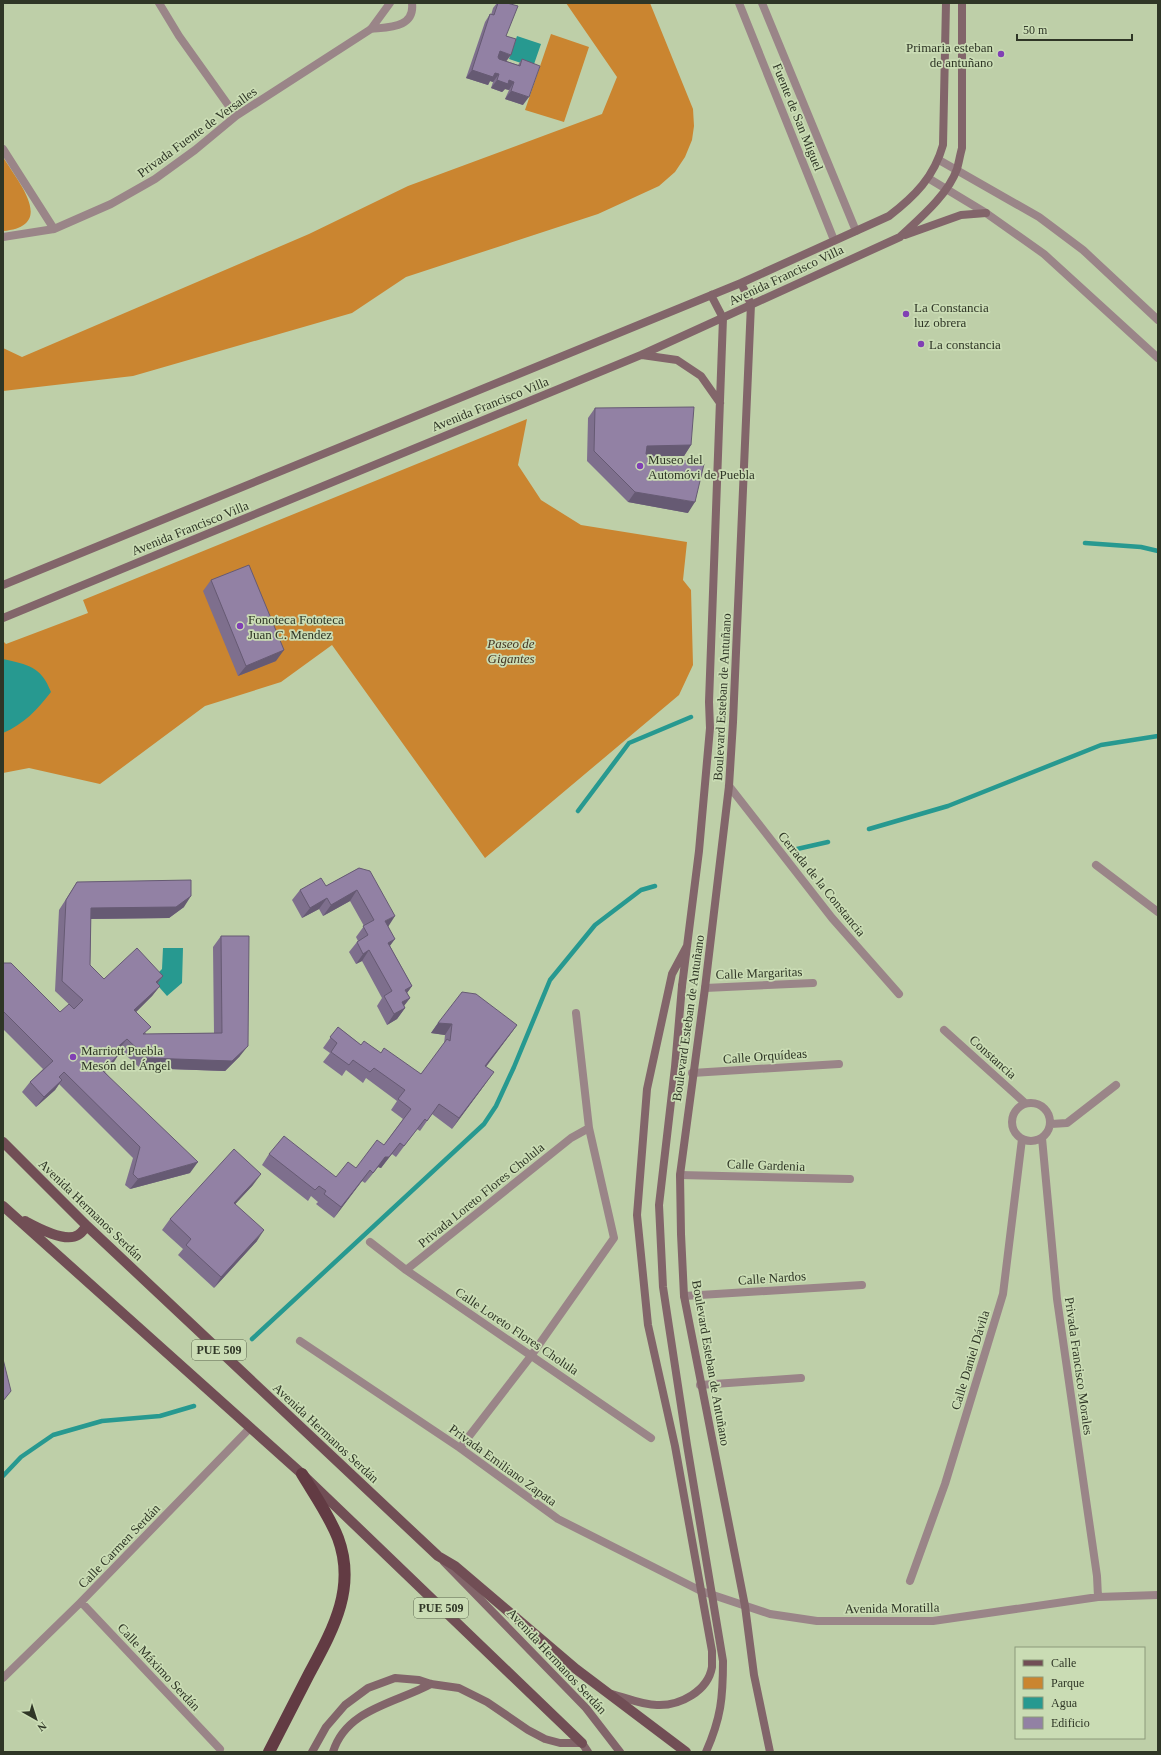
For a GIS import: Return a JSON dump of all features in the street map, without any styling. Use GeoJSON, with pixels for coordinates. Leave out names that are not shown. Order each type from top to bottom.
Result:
{"type":"FeatureCollection","features":[{"type":"Feature","properties":{"kind":"highway"},"geometry":{"type":"LineString","coordinates":[[269,1752],[335,1623],[340,1610],[344,1590],[343,1560],[338,1538],[328,1517],[302,1474]]}},
{"type":"Feature","properties":{"kind":"main road","name":"Avenida Hermanos Serdán"},"geometry":{"type":"LineString","coordinates":[[5,1147],[438,1556]]}},
{"type":"Feature","properties":{"kind":"main road","name":"PUE 509"},"geometry":{"type":"LineString","coordinates":[[3,1206],[302,1474],[582,1743]]}},
{"type":"Feature","properties":{"kind":"main road"},"geometry":{"type":"LineString","coordinates":[[13,1214],[58,1236],[72,1237],[78,1235],[87,1226]]}},
{"type":"Feature","properties":{"kind":"main road"},"geometry":{"type":"LineString","coordinates":[[438,1556],[455,1566],[607,1693],[686,1752]]}},
{"type":"Feature","properties":{"kind":"street"},"geometry":{"type":"LineString","coordinates":[[159,3],[179,36],[236,116]]}},
{"type":"Feature","properties":{"kind":"street","name":"Privada Fuente de Versalles"},"geometry":{"type":"LineString","coordinates":[[3,237],[54,229],[111,204],[154,180],[195,150],[236,116],[371,29],[390,3]]}},
{"type":"Feature","properties":{"kind":"street","name":"Privada Fuente de Versalles"},"geometry":{"type":"LineString","coordinates":[[371,29],[396,26],[408,20],[413,12],[412,3]]}},
{"type":"Feature","properties":{"kind":"street","name":"Fuente de San Miguel"},"geometry":{"type":"LineString","coordinates":[[739,3],[834,240]]}},
{"type":"Feature","properties":{"kind":"street","name":"Fuente de San Miguel"},"geometry":{"type":"LineString","coordinates":[[762,3],[856,231]]}},
{"type":"Feature","properties":{"kind":"street"},"geometry":{"type":"LineString","coordinates":[[946,3],[943,145],[939,160],[1039,217],[1052,226],[1084,250],[1158,320]]}},
{"type":"Feature","properties":{"kind":"street"},"geometry":{"type":"LineString","coordinates":[[956,170],[962,148],[962,3]]}},
{"type":"Feature","properties":{"kind":"street"},"geometry":{"type":"LineString","coordinates":[[3,149],[54,229]]}},
{"type":"Feature","properties":{"kind":"street","name":"Avenida Francisco Villa"},"geometry":{"type":"LineString","coordinates":[[3,585],[741,283],[890,216],[911,199],[928,178],[939,160]]}},
{"type":"Feature","properties":{"kind":"street","name":"Avenida Francisco Villa"},"geometry":{"type":"LineString","coordinates":[[3,618],[641,355],[900,237],[927,212],[945,189],[956,170]]}},
{"type":"Feature","properties":{"kind":"street"},"geometry":{"type":"LineString","coordinates":[[928,178],[986,213],[1044,254],[1158,358]]}},
{"type":"Feature","properties":{"kind":"street"},"geometry":{"type":"LineString","coordinates":[[900,237],[961,215],[986,213]]}},
{"type":"Feature","properties":{"kind":"street","name":"Boulevard Esteban de Antuñano"},"geometry":{"type":"LineString","coordinates":[[741,283],[751,304],[734,722],[729,786],[705,988],[692,1073],[680,1175],[684,1296],[700,1385],[745,1606],[754,1675],[770,1752]]}},
{"type":"Feature","properties":{"kind":"street","name":"Boulevard Esteban de Antuñano"},"geometry":{"type":"LineString","coordinates":[[706,1752],[719,1719],[723,1691],[723,1662],[687,1445],[663,1287],[659,1205],[675,1067],[682,986],[699,851],[710,728],[709,702],[723,318],[711,295]]}},
{"type":"Feature","properties":{"kind":"street"},"geometry":{"type":"LineString","coordinates":[[641,355],[677,360],[701,376],[720,403]]}},
{"type":"Feature","properties":{"kind":"street","name":"Cerrada de la Constancia"},"geometry":{"type":"LineString","coordinates":[[729,786],[832,918],[899,994]]}},
{"type":"Feature","properties":{"kind":"street"},"geometry":{"type":"LineString","coordinates":[[1096,865],[1158,912]]}},
{"type":"Feature","properties":{"kind":"street"},"geometry":{"type":"LineString","coordinates":[[607,1693],[649,1705],[669,1705],[688,1698],[702,1685],[712,1668],[712,1651],[675,1446],[648,1325],[638,1215],[647,1089],[672,974],[687,946]]}},
{"type":"Feature","properties":{"kind":"street","name":"Calle Margaritas"},"geometry":{"type":"LineString","coordinates":[[705,988],[813,983]]}},
{"type":"Feature","properties":{"kind":"street"},"geometry":{"type":"LineString","coordinates":[[460,1448],[531,1356],[614,1238],[589,1128],[576,1013]]}},
{"type":"Feature","properties":{"kind":"street","name":"Constancia"},"geometry":{"type":"LineString","coordinates":[[944,1030],[1025,1103]]}},
{"type":"Feature","properties":{"kind":"street","name":"Calle Orquídeas"},"geometry":{"type":"LineString","coordinates":[[692,1073],[839,1064]]}},
{"type":"Feature","properties":{"kind":"street"},"geometry":{"type":"LineString","coordinates":[[1051,1124],[1067,1123],[1116,1085]]}},
{"type":"Feature","properties":{"kind":"street"},"geometry":{"type":"LineString","coordinates":[[1035,1102],[1044,1106],[1049,1114],[1051,1124],[1048,1132],[1042,1138],[1028,1141],[1022,1139],[1016,1134],[1012,1127],[1012,1120],[1014,1112],[1019,1106],[1025,1103],[1035,1102]]}},
{"type":"Feature","properties":{"kind":"street","name":"Privada Loreto Flores Cholula"},"geometry":{"type":"LineString","coordinates":[[406,1270],[571,1138],[589,1128]]}},
{"type":"Feature","properties":{"kind":"street","name":"Privada Francisco Morales"},"geometry":{"type":"LineString","coordinates":[[1042,1138],[1057,1299],[1097,1576],[1098,1597]]}},
{"type":"Feature","properties":{"kind":"street","name":"Calle Daniel Dávila"},"geometry":{"type":"LineString","coordinates":[[910,1581],[945,1484],[1003,1294],[1022,1139]]}},
{"type":"Feature","properties":{"kind":"street","name":"Calle Gardenia"},"geometry":{"type":"LineString","coordinates":[[680,1175],[850,1179]]}},
{"type":"Feature","properties":{"kind":"street","name":"Calle Loreto Flores Cholula"},"geometry":{"type":"LineString","coordinates":[[370,1242],[406,1270],[651,1438]]}},
{"type":"Feature","properties":{"kind":"street","name":"Calle Nardos"},"geometry":{"type":"LineString","coordinates":[[684,1296],[862,1285]]}},
{"type":"Feature","properties":{"kind":"street","name":"Privada Emiliano Zapata"},"geometry":{"type":"LineString","coordinates":[[300,1341],[460,1448],[558,1519],[701,1591]]}},
{"type":"Feature","properties":{"kind":"street"},"geometry":{"type":"LineString","coordinates":[[700,1385],[801,1378]]}},
{"type":"Feature","properties":{"kind":"street","name":"Calle Carmen Serdán"},"geometry":{"type":"LineString","coordinates":[[3,1678],[82,1602],[250,1428]]}},
{"type":"Feature","properties":{"kind":"street","name":"Avenida Hermanos Serdán"},"geometry":{"type":"LineString","coordinates":[[438,1556],[586,1708],[620,1752]]}},
{"type":"Feature","properties":{"kind":"street","name":"Avenida Moratilla"},"geometry":{"type":"LineString","coordinates":[[701,1591],[770,1614],[817,1621],[927,1621],[1098,1597],[1158,1595]]}},
{"type":"Feature","properties":{"kind":"street","name":"Calle Máximo Serdán"},"geometry":{"type":"LineString","coordinates":[[82,1602],[220,1749]]}},
{"type":"Feature","properties":{"kind":"street"},"geometry":{"type":"LineString","coordinates":[[312,1752],[326,1727],[345,1705],[368,1688],[395,1678],[419,1680],[431,1684],[460,1688],[472,1693],[528,1730],[545,1739],[560,1743],[582,1743]]}},
{"type":"Feature","properties":{"kind":"street"},"geometry":{"type":"LineString","coordinates":[[332,1752],[341,1733],[374,1708],[431,1684]]}},
{"type":"Feature","properties":{"kind":"street","name":"PUE 509"},"geometry":{"type":"LineString","coordinates":[[582,1743],[588,1752]]}},
{"type":"Feature","properties":{"kind":"green space"},"geometry":{"type":"Polygon","coordinates":[[[566,3],[650,3],[693,109],[694,126],[692,140],[685,157],[675,172],[659,186],[598,214],[406,277],[352,313],[133,376],[3,391],[3,348],[22,357],[309,234],[408,186],[602,114],[617,77],[566,3]]]}},
{"type":"Feature","properties":{"kind":"green space"},"geometry":{"type":"Polygon","coordinates":[[[551,34],[589,47],[564,122],[525,110],[551,34]]]}},
{"type":"Feature","properties":{"kind":"green space"},"geometry":{"type":"Polygon","coordinates":[[[3,157],[24,190],[31,212],[28,221],[19,227],[3,231],[3,157]]]}},
{"type":"Feature","properties":{"kind":"green space","name":"Paseo de Gigantes"},"geometry":{"type":"Polygon","coordinates":[[[527,419],[518,465],[541,500],[581,525],[687,542],[683,580],[691,590],[693,665],[679,695],[485,858],[332,645],[281,682],[205,706],[100,784],[29,768],[3,773],[3,641],[6,644],[88,613],[83,600],[527,419]]]}},
{"type":"Feature","properties":{"kind":"water"},"geometry":{"type":"Polygon","coordinates":[[[517,36],[541,44],[533,67],[509,59],[517,36]]]}},
{"type":"Feature","properties":{"kind":"water"},"geometry":{"type":"Polygon","coordinates":[[[3,659],[33,668],[43,677],[51,692],[30,716],[3,733],[3,659]]]}},
{"type":"Feature","properties":{"kind":"water"},"geometry":{"type":"Polygon","coordinates":[[[163,948],[183,948],[182,983],[167,996],[152,979],[162,969],[163,948]]]}},
{"type":"Feature","properties":{"kind":"building"},"geometry":{"type":"Polygon","coordinates":[[[498,3],[507,3],[518,6],[506,36],[516,39],[511,55],[500,51],[498,57],[499,59],[520,66],[522,59],[540,66],[529,97],[511,91],[514,82],[509,80],[508,84],[497,80],[499,74],[495,73],[493,77],[472,70],[490,14],[494,15],[498,3]]]}},
{"type":"Feature","properties":{"kind":"building"},"geometry":{"type":"Polygon","coordinates":[[[694,407],[691,445],[647,446],[646,454],[704,464],[695,502],[635,492],[594,451],[595,408],[694,407]]]}},
{"type":"Feature","properties":{"kind":"building","name":"Fonoteca Fototeca Juan C. Mendez"},"geometry":{"type":"Polygon","coordinates":[[[249,565],[284,650],[246,666],[211,580],[249,565]]]}},
{"type":"Feature","properties":{"kind":"building"},"geometry":{"type":"Polygon","coordinates":[[[359,868],[370,871],[395,916],[385,921],[395,939],[388,943],[412,986],[405,990],[410,998],[402,1002],[405,1008],[394,1014],[384,996],[392,991],[369,950],[363,954],[357,942],[368,935],[363,926],[374,920],[357,890],[331,905],[327,898],[310,908],[300,890],[321,878],[326,886],[359,868]]]}},
{"type":"Feature","properties":{"kind":"building"},"geometry":{"type":"Polygon","coordinates":[[[191,880],[191,896],[176,907],[91,908],[90,965],[104,979],[137,948],[163,976],[156,982],[160,986],[134,1010],[151,1027],[143,1034],[222,1033],[221,936],[249,936],[248,1046],[232,1061],[147,1058],[127,1039],[114,1050],[119,1054],[103,1071],[198,1162],[138,1179],[133,1174],[140,1147],[64,1072],[59,1077],[62,1080],[44,1097],[30,1082],[53,1061],[3,1011],[3,963],[11,963],[60,1012],[69,1004],[74,1009],[83,1000],[62,981],[66,900],[77,882],[191,880]]]}},
{"type":"Feature","properties":{"kind":"building"},"geometry":{"type":"Polygon","coordinates":[[[462,992],[476,994],[517,1025],[485,1066],[494,1072],[459,1118],[439,1104],[427,1121],[425,1119],[404,1146],[400,1143],[389,1157],[385,1157],[373,1173],[370,1170],[341,1207],[324,1194],[326,1191],[319,1186],[315,1190],[269,1154],[284,1136],[336,1177],[348,1162],[356,1168],[377,1140],[384,1145],[411,1109],[398,1099],[405,1090],[374,1068],[370,1072],[353,1060],[349,1065],[331,1052],[337,1043],[330,1037],[338,1027],[361,1045],[364,1041],[381,1053],[384,1048],[421,1074],[447,1039],[450,1041],[452,1024],[438,1023],[462,992]]]}},
{"type":"Feature","properties":{"kind":"building"},"geometry":{"type":"Polygon","coordinates":[[[234,1149],[261,1174],[234,1203],[264,1230],[221,1277],[186,1245],[191,1239],[170,1219],[234,1149]]]}},
{"type":"Feature","properties":{"kind":"building"},"geometry":{"type":"Polygon","coordinates":[[[3,1359],[11,1391],[3,1401],[3,1359]]]}},
{"type":"Feature","properties":{"kind":"waterway"},"geometry":{"type":"LineString","coordinates":[[1085,543],[1141,547],[1158,551]]}},
{"type":"Feature","properties":{"kind":"waterway"},"geometry":{"type":"LineString","coordinates":[[578,811],[629,743],[691,717]]}},
{"type":"Feature","properties":{"kind":"waterway"},"geometry":{"type":"LineString","coordinates":[[869,829],[948,806],[1101,745],[1158,736]]}},
{"type":"Feature","properties":{"kind":"waterway"},"geometry":{"type":"LineString","coordinates":[[797,849],[828,842]]}},
{"type":"Feature","properties":{"kind":"waterway"},"geometry":{"type":"LineString","coordinates":[[252,1339],[484,1124],[496,1106],[514,1067],[550,980],[595,925],[641,890],[655,886]]}},
{"type":"Feature","properties":{"kind":"waterway"},"geometry":{"type":"LineString","coordinates":[[3,1476],[21,1457],[53,1435],[102,1421],[160,1416],[194,1406]]}},
{"type":"Feature","properties":{"kind":"place","name":"Primaria esteban de antuñano"},"geometry":{"type":"Point","coordinates":[1001,54]}},
{"type":"Feature","properties":{"kind":"place","name":"La Constancia luz obrera"},"geometry":{"type":"Point","coordinates":[906,314]}},
{"type":"Feature","properties":{"kind":"place","name":"La constancia"},"geometry":{"type":"Point","coordinates":[921,344]}},
{"type":"Feature","properties":{"kind":"place","name":"Museo del Automóvi de Puebla"},"geometry":{"type":"Point","coordinates":[640,466]}},
{"type":"Feature","properties":{"kind":"place","name":"Fonoteca Fototeca Juan C. Mendez"},"geometry":{"type":"Point","coordinates":[240,626]}},
{"type":"Feature","properties":{"kind":"place","name":"Marriott Puebla Mesón del Ángel"},"geometry":{"type":"Point","coordinates":[73,1057]}}]}
